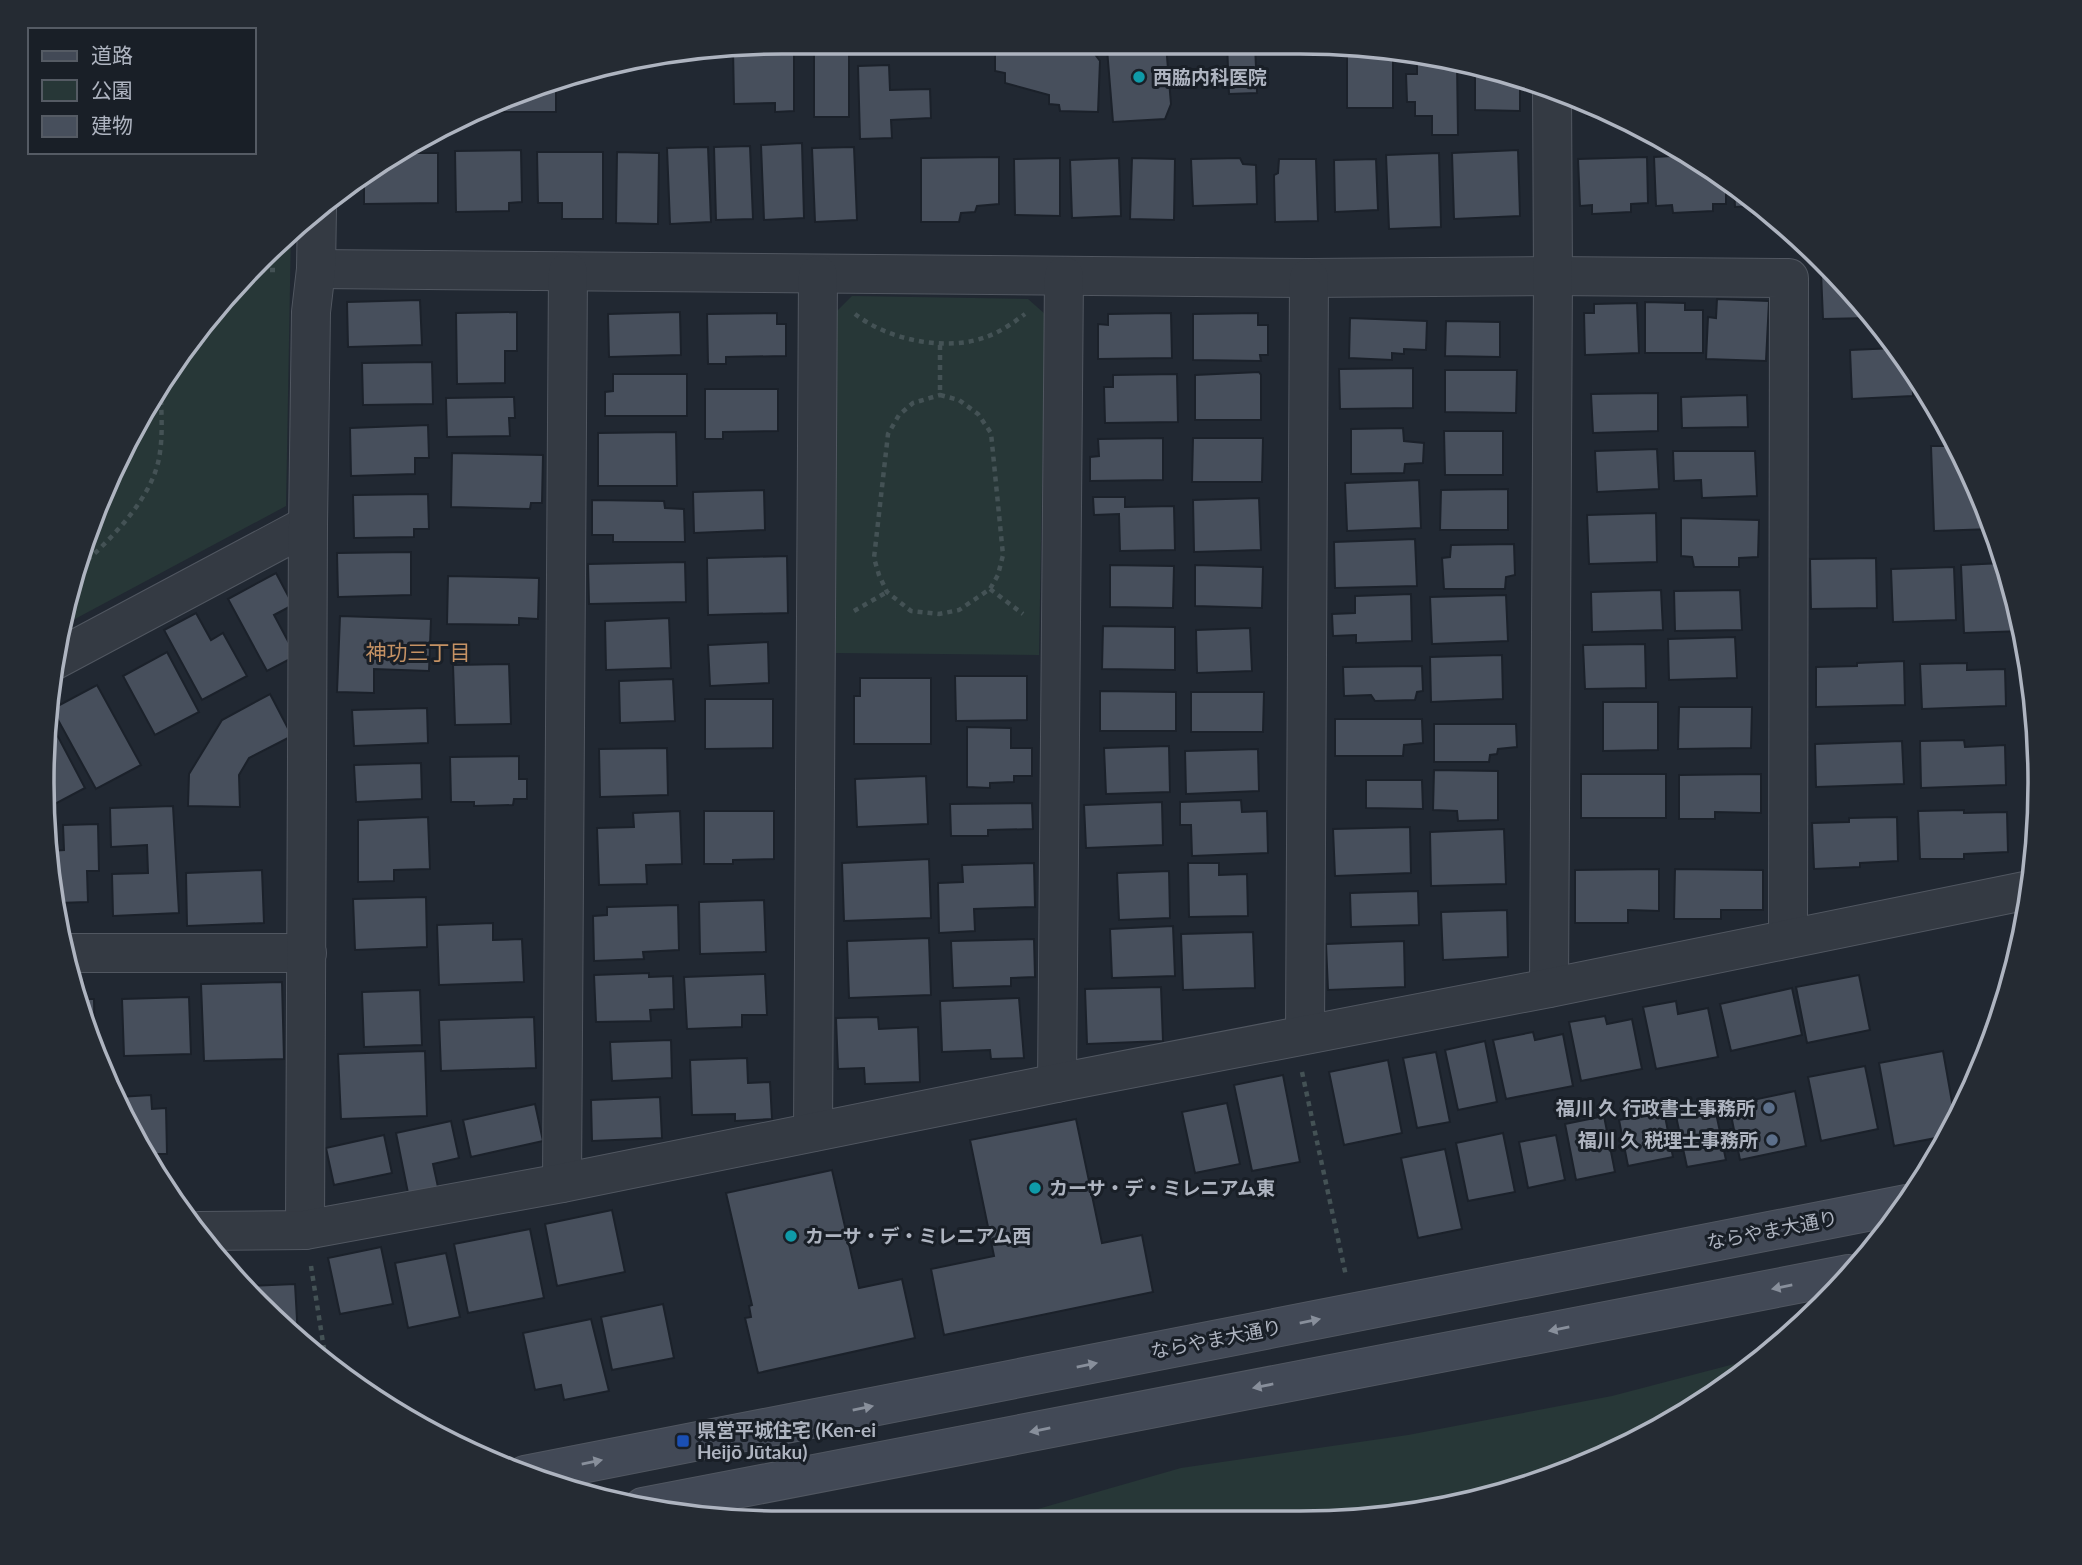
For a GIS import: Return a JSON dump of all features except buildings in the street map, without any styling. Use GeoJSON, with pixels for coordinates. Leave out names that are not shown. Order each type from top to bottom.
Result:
{"type":"FeatureCollection","features":[{"type":"Feature","properties":{"kind":"street"},"geometry":{"type":"LineString","coordinates":[[1549,988],[1552,100]]}},
{"type":"Feature","properties":{"kind":"street"},"geometry":{"type":"LineString","coordinates":[[305,1230],[308,525],[311,312],[316,269],[317,223]]}},
{"type":"Feature","properties":{"kind":"street"},"geometry":{"type":"LineString","coordinates":[[316,269],[1309,278],[1789,278],[1788,939]]}},
{"type":"Feature","properties":{"kind":"street"},"geometry":{"type":"LineString","coordinates":[[562,1183],[568,272]]}},
{"type":"Feature","properties":{"kind":"street"},"geometry":{"type":"LineString","coordinates":[[813,1132],[818,275]]}},
{"type":"Feature","properties":{"kind":"street"},"geometry":{"type":"LineString","coordinates":[[1057,1083],[1064,276]]}},
{"type":"Feature","properties":{"kind":"street"},"geometry":{"type":"LineString","coordinates":[[1305,1034],[1309,278]]}},
{"type":"Feature","properties":{"kind":"street"},"geometry":{"type":"LineString","coordinates":[[66,654],[308,525]]}},
{"type":"Feature","properties":{"kind":"street"},"geometry":{"type":"LineString","coordinates":[[209,1231],[305,1230],[562,1183],[2020,892]]}},
{"type":"Feature","properties":{"kind":"street"},"geometry":{"type":"LineString","coordinates":[[75,953],[307,953]]}},
{"type":"Feature","properties":{"kind":"street","name":"ならやま大通り"},"geometry":{"type":"LineString","coordinates":[[545,1471],[1890,1207]]}},
{"type":"Feature","properties":{"kind":"street"},"geometry":{"type":"LineString","coordinates":[[669,1502],[1833,1277]]}},
{"type":"Feature","properties":{"kind":"path"},"geometry":{"type":"LineString","coordinates":[[818,275],[849,309],[869,325],[886,332],[940,345],[985,337],[1015,322],[1035,307],[1064,276]]}},
{"type":"Feature","properties":{"kind":"path"},"geometry":{"type":"LineString","coordinates":[[940,345],[940,395]]}},
{"type":"Feature","properties":{"kind":"path"},"geometry":{"type":"LineString","coordinates":[[940,395],[959,400],[978,414],[991,433],[1003,555],[998,575],[990,589],[959,610],[939,614],[911,611],[895,599],[887,592],[874,558],[888,433],[900,415],[913,403],[940,395]]}},
{"type":"Feature","properties":{"kind":"path"},"geometry":{"type":"LineString","coordinates":[[90,557],[112,537],[141,499],[155,474],[160,452],[161,404]]}},
{"type":"Feature","properties":{"kind":"path"},"geometry":{"type":"LineString","coordinates":[[1305,1034],[1299,1056],[1347,1280]]}},
{"type":"Feature","properties":{"kind":"path"},"geometry":{"type":"LineString","coordinates":[[305,1230],[324,1348]]}},
{"type":"Feature","properties":{"kind":"green space"},"geometry":{"type":"Polygon","coordinates":[[[291,246],[286,506],[73,620],[93,548],[110,504],[129,460],[152,418],[205,339],[235,302],[291,246]]]}},
{"type":"Feature","properties":{"kind":"green space"},"geometry":{"type":"Polygon","coordinates":[[[852,296],[1028,299],[1045,314],[1039,655],[836,653],[834,314],[852,296]]]}},
{"type":"Feature","properties":{"kind":"green space"},"geometry":{"type":"Polygon","coordinates":[[[1739,1363],[1704,1388],[1622,1436],[1534,1472],[1442,1497],[1395,1505],[1300,1511],[1031,1511],[1181,1468],[1408,1435],[1612,1396],[1739,1363]]]}},
{"type":"Feature","properties":{"kind":"place","name":"西脇内科医院"},"geometry":{"type":"Point","coordinates":[1139,77]}},
{"type":"Feature","properties":{"kind":"place","name":"福川 久 行政書士事務所"},"geometry":{"type":"Point","coordinates":[1769,1108]}},
{"type":"Feature","properties":{"kind":"place","name":"福川 久 税理士事務所"},"geometry":{"type":"Point","coordinates":[1772,1140]}},
{"type":"Feature","properties":{"kind":"place","name":"カーサ・デ・ミレニアム東"},"geometry":{"type":"Point","coordinates":[1035,1188]}},
{"type":"Feature","properties":{"kind":"place","name":"カーサ・デ・ミレニアム西"},"geometry":{"type":"Point","coordinates":[791,1236]}},
{"type":"Feature","properties":{"kind":"place","name":"県営平城住宅 (Ken-ei Heijō Jūtaku)"},"geometry":{"type":"Point","coordinates":[683,1441]}},
{"type":"Feature","properties":{"kind":"district","name":"神功三丁目"},"geometry":{"type":"Point","coordinates":[418,653]}}]}
